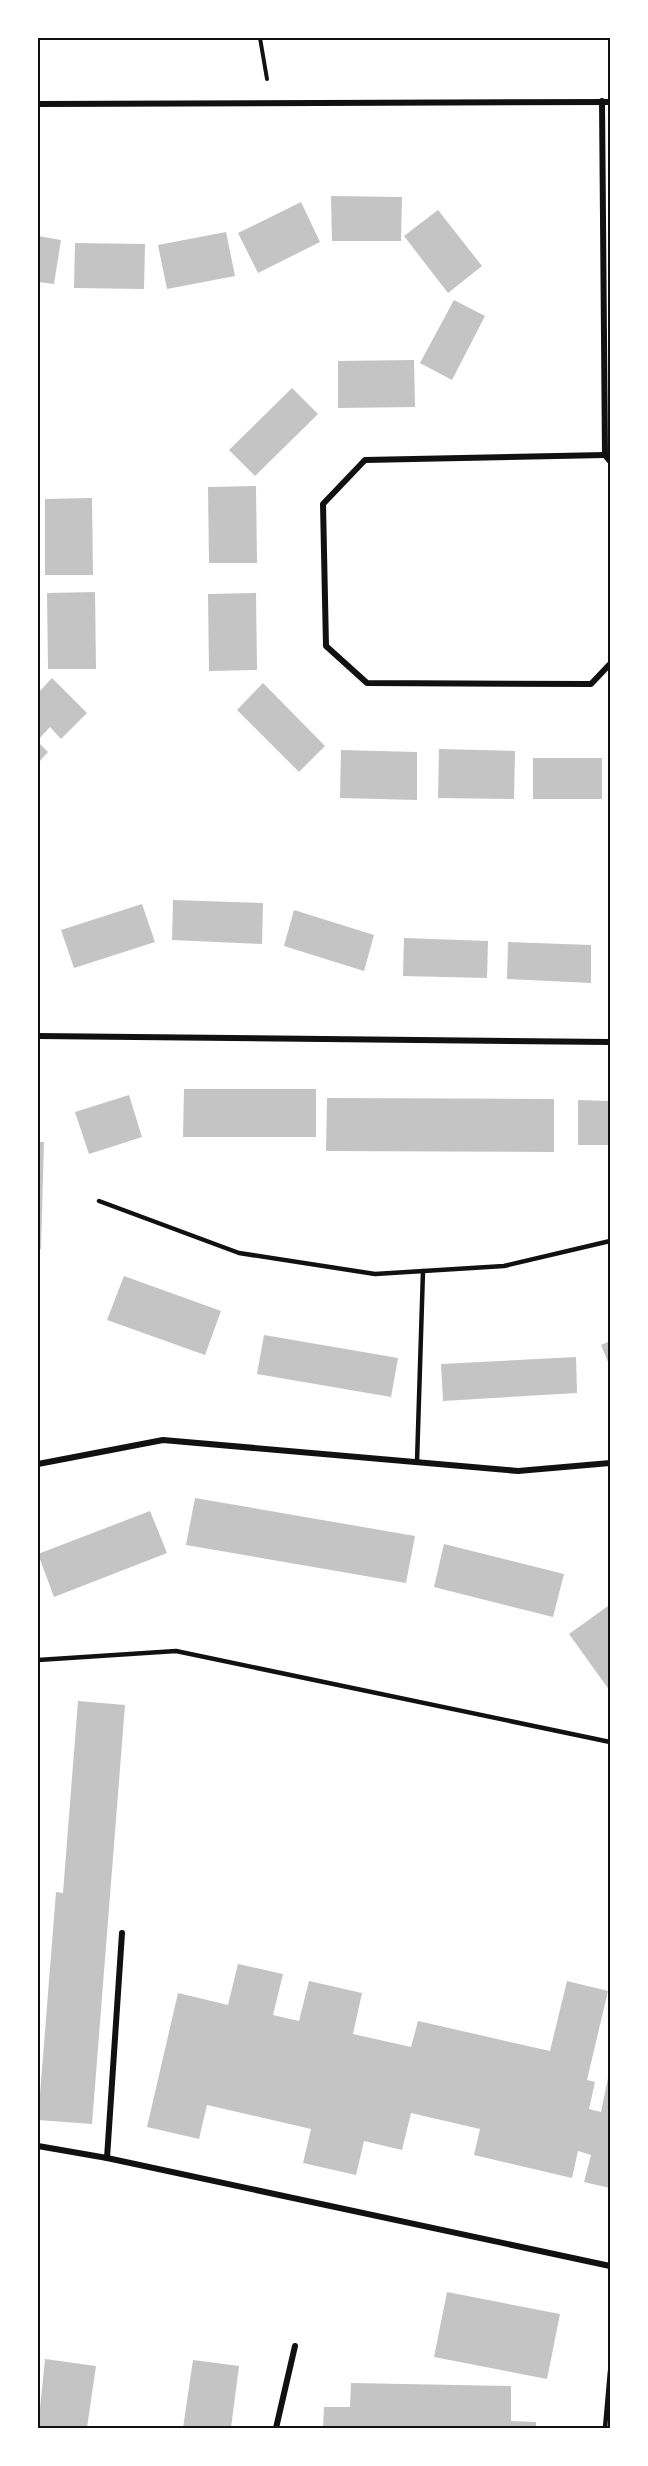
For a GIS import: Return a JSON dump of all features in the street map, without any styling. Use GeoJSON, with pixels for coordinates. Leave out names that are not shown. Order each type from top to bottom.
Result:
{"type":"FeatureCollection","features":[{"type":"Feature","properties":{"kind":"street"},"geometry":{"type":"LineString","coordinates":[[602,101],[605,455],[610,461]]}},
{"type":"Feature","properties":{"kind":"street"},"geometry":{"type":"LineString","coordinates":[[38,104],[610,102]]}},
{"type":"Feature","properties":{"kind":"street"},"geometry":{"type":"LineString","coordinates":[[605,455],[365,460],[323,504],[326,646],[367,683],[591,684],[610,664]]}},
{"type":"Feature","properties":{"kind":"street"},"geometry":{"type":"LineString","coordinates":[[38,1036],[610,1042]]}},
{"type":"Feature","properties":{"kind":"street"},"geometry":{"type":"LineString","coordinates":[[38,1464],[163,1440],[518,1471],[610,1463]]}},
{"type":"Feature","properties":{"kind":"street"},"geometry":{"type":"LineString","coordinates":[[106,2158],[122,1933]]}},
{"type":"Feature","properties":{"kind":"street"},"geometry":{"type":"LineString","coordinates":[[38,2146],[106,2158],[610,2266]]}},
{"type":"Feature","properties":{"kind":"street"},"geometry":{"type":"LineString","coordinates":[[276,2428],[295,2346]]}},
{"type":"Feature","properties":{"kind":"lane"},"geometry":{"type":"LineString","coordinates":[[99,1201],[240,1253],[375,1274],[504,1266],[610,1241]]}},
{"type":"Feature","properties":{"kind":"lane"},"geometry":{"type":"LineString","coordinates":[[417,1462],[423,1271]]}},
{"type":"Feature","properties":{"kind":"lane"},"geometry":{"type":"LineString","coordinates":[[38,1659],[176,1651],[610,1742]]}},
{"type":"Feature","properties":{"kind":"lane"},"geometry":{"type":"LineString","coordinates":[[605,2428],[610,2371]]}},
{"type":"Feature","properties":{"kind":"path"},"geometry":{"type":"LineString","coordinates":[[260,38],[272,103]]}},
{"type":"Feature","properties":{"kind":"building"},"geometry":{"type":"Polygon","coordinates":[[[331,196],[402,197],[401,241],[332,241],[331,196]]]}},
{"type":"Feature","properties":{"kind":"building"},"geometry":{"type":"Polygon","coordinates":[[[301,202],[320,242],[258,273],[238,233],[301,202]]]}},
{"type":"Feature","properties":{"kind":"building"},"geometry":{"type":"Polygon","coordinates":[[[438,210],[482,266],[448,293],[404,236],[438,210]]]}},
{"type":"Feature","properties":{"kind":"building"},"geometry":{"type":"Polygon","coordinates":[[[226,232],[235,276],[167,289],[158,245],[226,232]]]}},
{"type":"Feature","properties":{"kind":"building"},"geometry":{"type":"Polygon","coordinates":[[[38,236],[61,240],[54,284],[38,282],[38,236]]]}},
{"type":"Feature","properties":{"kind":"building"},"geometry":{"type":"Polygon","coordinates":[[[75,243],[145,244],[144,289],[74,288],[75,243]]]}},
{"type":"Feature","properties":{"kind":"building"},"geometry":{"type":"Polygon","coordinates":[[[454,300],[485,316],[452,380],[420,363],[454,300]]]}},
{"type":"Feature","properties":{"kind":"building"},"geometry":{"type":"Polygon","coordinates":[[[414,360],[415,407],[338,408],[338,361],[414,360]]]}},
{"type":"Feature","properties":{"kind":"building"},"geometry":{"type":"Polygon","coordinates":[[[292,388],[318,414],[255,476],[229,450],[292,388]]]}},
{"type":"Feature","properties":{"kind":"building"},"geometry":{"type":"Polygon","coordinates":[[[256,486],[257,563],[209,563],[208,487],[256,486]]]}},
{"type":"Feature","properties":{"kind":"building"},"geometry":{"type":"Polygon","coordinates":[[[92,498],[93,575],[45,575],[45,499],[92,498]]]}},
{"type":"Feature","properties":{"kind":"building"},"geometry":{"type":"Polygon","coordinates":[[[95,592],[96,669],[48,669],[47,593],[95,592]]]}},
{"type":"Feature","properties":{"kind":"building"},"geometry":{"type":"Polygon","coordinates":[[[256,593],[257,670],[209,671],[208,594],[256,593]]]}},
{"type":"Feature","properties":{"kind":"building"},"geometry":{"type":"Polygon","coordinates":[[[52,678],[87,713],[61,739],[50,727],[38,740],[38,693],[52,678]]]}},
{"type":"Feature","properties":{"kind":"building"},"geometry":{"type":"Polygon","coordinates":[[[263,683],[325,746],[299,772],[237,710],[263,683]]]}},
{"type":"Feature","properties":{"kind":"building"},"geometry":{"type":"Polygon","coordinates":[[[38,742],[48,752],[38,763],[38,742]]]}},
{"type":"Feature","properties":{"kind":"building"},"geometry":{"type":"Polygon","coordinates":[[[439,749],[515,751],[514,799],[438,798],[439,749]]]}},
{"type":"Feature","properties":{"kind":"building"},"geometry":{"type":"Polygon","coordinates":[[[341,750],[417,752],[417,800],[340,798],[341,750]]]}},
{"type":"Feature","properties":{"kind":"building"},"geometry":{"type":"Polygon","coordinates":[[[533,758],[602,758],[602,799],[533,799],[533,758]]]}},
{"type":"Feature","properties":{"kind":"building"},"geometry":{"type":"Polygon","coordinates":[[[173,900],[263,903],[262,944],[172,940],[173,900]]]}},
{"type":"Feature","properties":{"kind":"building"},"geometry":{"type":"Polygon","coordinates":[[[142,904],[155,942],[74,968],[61,930],[142,904]]]}},
{"type":"Feature","properties":{"kind":"building"},"geometry":{"type":"Polygon","coordinates":[[[294,910],[374,935],[364,971],[284,946],[294,910]]]}},
{"type":"Feature","properties":{"kind":"building"},"geometry":{"type":"Polygon","coordinates":[[[38,929],[40,929],[39,947],[38,947],[38,929]]]}},
{"type":"Feature","properties":{"kind":"building"},"geometry":{"type":"Polygon","coordinates":[[[404,938],[488,941],[487,978],[403,976],[404,938]]]}},
{"type":"Feature","properties":{"kind":"building"},"geometry":{"type":"Polygon","coordinates":[[[508,942],[591,945],[591,983],[507,979],[508,942]]]}},
{"type":"Feature","properties":{"kind":"building"},"geometry":{"type":"Polygon","coordinates":[[[184,1089],[316,1089],[316,1137],[183,1137],[184,1089]]]}},
{"type":"Feature","properties":{"kind":"building"},"geometry":{"type":"Polygon","coordinates":[[[129,1095],[142,1137],[89,1154],[75,1112],[129,1095]]]}},
{"type":"Feature","properties":{"kind":"building"},"geometry":{"type":"Polygon","coordinates":[[[327,1098],[554,1099],[554,1152],[326,1151],[327,1098]]]}},
{"type":"Feature","properties":{"kind":"building"},"geometry":{"type":"Polygon","coordinates":[[[578,1100],[610,1101],[610,1145],[578,1145],[578,1100]]]}},
{"type":"Feature","properties":{"kind":"building"},"geometry":{"type":"Polygon","coordinates":[[[38,1142],[44,1142],[41,1249],[38,1249],[38,1142]]]}},
{"type":"Feature","properties":{"kind":"building"},"geometry":{"type":"Polygon","coordinates":[[[124,1276],[221,1311],[205,1355],[107,1320],[124,1276]]]}},
{"type":"Feature","properties":{"kind":"building"},"geometry":{"type":"Polygon","coordinates":[[[264,1335],[398,1358],[391,1397],[257,1374],[264,1335]]]}},
{"type":"Feature","properties":{"kind":"building"},"geometry":{"type":"Polygon","coordinates":[[[610,1341],[610,1367],[601,1345],[610,1341]]]}},
{"type":"Feature","properties":{"kind":"building"},"geometry":{"type":"Polygon","coordinates":[[[576,1357],[577,1393],[443,1401],[441,1364],[576,1357]]]}},
{"type":"Feature","properties":{"kind":"building"},"geometry":{"type":"Polygon","coordinates":[[[195,1498],[415,1536],[406,1583],[186,1545],[195,1498]]]}},
{"type":"Feature","properties":{"kind":"building"},"geometry":{"type":"Polygon","coordinates":[[[150,1511],[167,1553],[54,1597],[38,1554],[150,1511]]]}},
{"type":"Feature","properties":{"kind":"building"},"geometry":{"type":"Polygon","coordinates":[[[444,1544],[564,1574],[553,1617],[434,1587],[444,1544]]]}},
{"type":"Feature","properties":{"kind":"building"},"geometry":{"type":"Polygon","coordinates":[[[608,1606],[610,1609],[610,1691],[569,1634],[608,1606]]]}},
{"type":"Feature","properties":{"kind":"building"},"geometry":{"type":"Polygon","coordinates":[[[78,1701],[125,1705],[92,2124],[38,2120],[56,1892],[63,1893],[78,1701]]]}},
{"type":"Feature","properties":{"kind":"building"},"geometry":{"type":"Polygon","coordinates":[[[238,1964],[283,1974],[273,2015],[299,2021],[309,1981],[362,1993],[353,2034],[411,2047],[418,2021],[550,2051],[567,1981],[608,1991],[587,2080],[595,2082],[589,2109],[601,2112],[608,2078],[610,2078],[610,2188],[584,2182],[591,2155],[578,2151],[572,2178],[474,2155],[480,2129],[411,2113],[402,2150],[364,2141],[356,2175],[303,2163],[311,2129],[207,2105],[199,2139],[147,2127],[178,1993],[228,2005],[238,1964]]]}},
{"type":"Feature","properties":{"kind":"building"},"geometry":{"type":"Polygon","coordinates":[[[447,2292],[560,2314],[547,2379],[434,2357],[447,2292]]]}},
{"type":"Feature","properties":{"kind":"building"},"geometry":{"type":"Polygon","coordinates":[[[45,2359],[96,2366],[87,2428],[38,2428],[45,2359]]]}},
{"type":"Feature","properties":{"kind":"building"},"geometry":{"type":"Polygon","coordinates":[[[193,2360],[239,2366],[231,2428],[183,2428],[193,2360]]]}},
{"type":"Feature","properties":{"kind":"building"},"geometry":{"type":"Polygon","coordinates":[[[351,2383],[511,2386],[511,2421],[536,2422],[536,2428],[323,2428],[324,2407],[350,2407],[351,2383]]]}}]}
